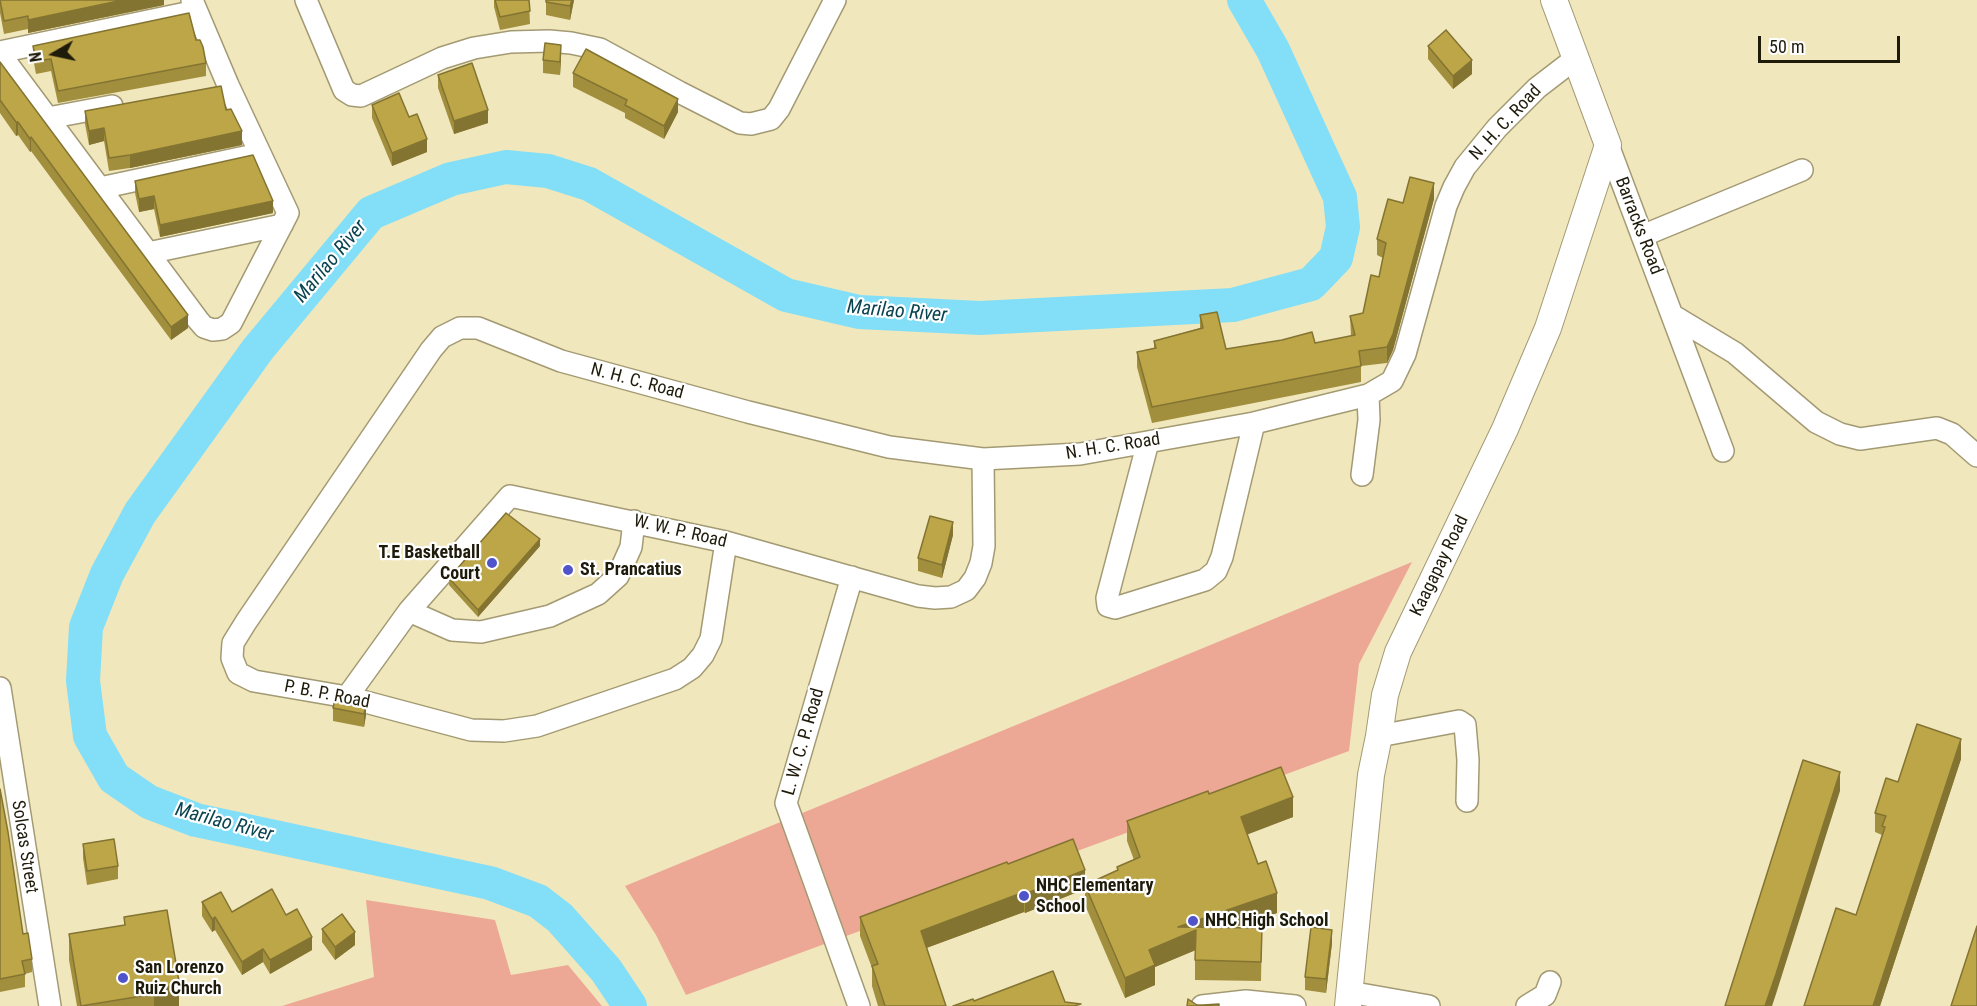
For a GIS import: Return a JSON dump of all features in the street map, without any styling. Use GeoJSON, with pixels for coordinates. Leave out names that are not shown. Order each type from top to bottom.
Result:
{"type":"FeatureCollection","features":[{"type":"Feature","properties":{"kind":"street"},"geometry":{"type":"LineString","coordinates":[[306,0],[344,90],[352,95],[361,96],[442,58],[474,48],[512,42],[549,41],[600,49],[699,103],[740,123],[751,124],[771,119],[779,110],[835,0]]}},
{"type":"Feature","properties":{"kind":"street","name":"Barracks Road"},"geometry":{"type":"LineString","coordinates":[[1554,0],[1723,452]]}},
{"type":"Feature","properties":{"kind":"street"},"geometry":{"type":"LineString","coordinates":[[194,5],[259,154],[288,213],[231,323],[222,329],[213,330],[204,327],[0,53],[194,5]]}},
{"type":"Feature","properties":{"kind":"street","name":"N. H. C. Road"},"geometry":{"type":"LineString","coordinates":[[460,328],[478,328],[561,361],[748,412],[889,447],[983,459],[1080,454],[1254,423],[1368,395],[1392,381],[1406,354],[1446,206],[1465,167],[1497,128],[1537,88],[1576,58]]}},
{"type":"Feature","properties":{"kind":"street"},"geometry":{"type":"LineString","coordinates":[[205,89],[228,85]]}},
{"type":"Feature","properties":{"kind":"street"},"geometry":{"type":"LineString","coordinates":[[48,118],[126,104]]}},
{"type":"Feature","properties":{"kind":"street","name":"Kaagapay Road"},"geometry":{"type":"LineString","coordinates":[[1348,999],[1371,775],[1384,695],[1398,652],[1505,429],[1548,328],[1608,145]]}},
{"type":"Feature","properties":{"kind":"street"},"geometry":{"type":"LineString","coordinates":[[100,188],[259,154]]}},
{"type":"Feature","properties":{"kind":"street"},"geometry":{"type":"LineString","coordinates":[[1642,236],[1802,170]]}},
{"type":"Feature","properties":{"kind":"street"},"geometry":{"type":"LineString","coordinates":[[148,254],[282,225]]}},
{"type":"Feature","properties":{"kind":"street"},"geometry":{"type":"LineString","coordinates":[[1672,315],[1735,353],[1815,422],[1840,435],[1860,439],[1937,428],[1952,434],[1977,456]]}},
{"type":"Feature","properties":{"kind":"street","name":"P. B. P. Road"},"geometry":{"type":"LineString","coordinates":[[460,328],[442,337],[431,350],[233,644],[232,658],[238,673],[254,681],[347,697],[471,730],[504,731],[537,726],[675,679],[692,668],[703,655],[711,639],[726,542]]}},
{"type":"Feature","properties":{"kind":"street"},"geometry":{"type":"LineString","coordinates":[[1362,476],[1369,420],[1368,395]]}},
{"type":"Feature","properties":{"kind":"street"},"geometry":{"type":"LineString","coordinates":[[1148,442],[1107,598],[1108,606],[1114,608],[1205,580],[1216,572],[1222,557],[1254,423]]}},
{"type":"Feature","properties":{"kind":"street","name":"W. W. P. Road"},"geometry":{"type":"LineString","coordinates":[[347,697],[409,610],[510,496],[726,542],[918,596],[951,597],[966,590],[975,578],[981,563],[984,546],[983,459]]}},
{"type":"Feature","properties":{"kind":"street"},"geometry":{"type":"LineString","coordinates":[[409,610],[452,630],[481,632],[550,615],[598,594],[618,576],[631,547],[634,521]]}},
{"type":"Feature","properties":{"kind":"street","name":"L. W. C. P. Road"},"geometry":{"type":"LineString","coordinates":[[852,577],[786,803],[859,1006]]}},
{"type":"Feature","properties":{"kind":"street","name":"Solcas Street"},"geometry":{"type":"LineString","coordinates":[[0,688],[43,1004]]}},
{"type":"Feature","properties":{"kind":"street"},"geometry":{"type":"LineString","coordinates":[[1379,736],[1459,721],[1465,725],[1468,760],[1467,801]]}},
{"type":"Feature","properties":{"kind":"street"},"geometry":{"type":"LineString","coordinates":[[1527,1006],[1545,995],[1550,982]]}},
{"type":"Feature","properties":{"kind":"street"},"geometry":{"type":"LineString","coordinates":[[1348,999],[1429,1006]]}},
{"type":"Feature","properties":{"kind":"street"},"geometry":{"type":"LineString","coordinates":[[1202,1006],[1246,1001],[1295,1006]]}},
{"type":"Feature","properties":{"kind":"shaded area"},"geometry":{"type":"Polygon","coordinates":[[[1412,562],[1359,664],[1349,751],[686,995],[656,935],[625,886],[1412,562]]]}},
{"type":"Feature","properties":{"kind":"shaded area"},"geometry":{"type":"Polygon","coordinates":[[[366,900],[495,920],[511,975],[568,965],[602,1006],[282,1006],[374,977],[366,900]]]}},
{"type":"Feature","properties":{"kind":"building"},"geometry":{"type":"Polygon","coordinates":[[[0,0],[123,0],[28,20],[28,16],[4,21],[0,0]]]}},
{"type":"Feature","properties":{"kind":"building"},"geometry":{"type":"Polygon","coordinates":[[[495,0],[529,0],[530,11],[500,17],[495,0]]]}},
{"type":"Feature","properties":{"kind":"building"},"geometry":{"type":"Polygon","coordinates":[[[546,0],[572,0],[570,6],[546,2],[546,0]]]}},
{"type":"Feature","properties":{"kind":"building"},"geometry":{"type":"Polygon","coordinates":[[[189,13],[196,40],[200,40],[203,47],[206,63],[58,91],[51,59],[36,61],[33,46],[189,13]]]}},
{"type":"Feature","properties":{"kind":"building"},"geometry":{"type":"Polygon","coordinates":[[[1446,30],[1472,60],[1453,76],[1428,46],[1446,30]]]}},
{"type":"Feature","properties":{"kind":"building"},"geometry":{"type":"Polygon","coordinates":[[[545,43],[561,45],[560,62],[543,60],[545,43]]]}},
{"type":"Feature","properties":{"kind":"building"},"geometry":{"type":"Polygon","coordinates":[[[586,49],[678,99],[664,126],[625,105],[627,100],[573,73],[586,49]]]}},
{"type":"Feature","properties":{"kind":"building"},"geometry":{"type":"Polygon","coordinates":[[[0,62],[188,315],[171,327],[31,137],[30,139],[0,100],[0,62]]]}},
{"type":"Feature","properties":{"kind":"building"},"geometry":{"type":"Polygon","coordinates":[[[472,63],[488,110],[454,121],[438,75],[472,63]]]}},
{"type":"Feature","properties":{"kind":"building"},"geometry":{"type":"Polygon","coordinates":[[[221,86],[226,110],[231,109],[242,131],[109,158],[104,128],[89,131],[85,111],[221,86]]]}},
{"type":"Feature","properties":{"kind":"building"},"geometry":{"type":"Polygon","coordinates":[[[399,93],[409,117],[417,114],[427,139],[392,153],[372,105],[399,93]]]}},
{"type":"Feature","properties":{"kind":"building"},"geometry":{"type":"Polygon","coordinates":[[[253,155],[273,201],[160,225],[154,196],[139,199],[135,181],[253,155]]]}},
{"type":"Feature","properties":{"kind":"building"},"geometry":{"type":"Polygon","coordinates":[[[1410,177],[1434,183],[1393,334],[1387,347],[1359,351],[1361,366],[1152,407],[1137,352],[1156,348],[1154,341],[1203,328],[1200,315],[1217,312],[1226,349],[1282,340],[1312,332],[1315,343],[1355,335],[1350,316],[1363,313],[1371,275],[1379,277],[1386,243],[1377,239],[1388,199],[1403,203],[1410,177]]]}},
{"type":"Feature","properties":{"kind":"building","name":"T.E Basketball Court"},"geometry":{"type":"Polygon","coordinates":[[[506,513],[540,539],[478,610],[449,578],[506,513]]]}},
{"type":"Feature","properties":{"kind":"building"},"geometry":{"type":"Polygon","coordinates":[[[930,516],[953,522],[942,565],[918,558],[930,516]]]}},
{"type":"Feature","properties":{"kind":"building"},"geometry":{"type":"Polygon","coordinates":[[[336,695],[366,702],[364,714],[333,708],[336,695]]]}},
{"type":"Feature","properties":{"kind":"building"},"geometry":{"type":"Polygon","coordinates":[[[1917,724],[1961,739],[1873,1006],[1804,1006],[1836,908],[1856,915],[1885,827],[1882,826],[1886,816],[1875,813],[1886,778],[1898,782],[1917,724]]]}},
{"type":"Feature","properties":{"kind":"building"},"geometry":{"type":"Polygon","coordinates":[[[1803,760],[1840,772],[1776,974],[1765,1006],[1725,1006],[1739,962],[1803,760]]]}},
{"type":"Feature","properties":{"kind":"building","name":"NHC High School"},"geometry":{"type":"Polygon","coordinates":[[[1281,767],[1293,797],[1241,817],[1258,864],[1266,861],[1277,893],[1178,927],[1262,928],[1261,962],[1195,960],[1196,930],[1149,950],[1155,965],[1125,978],[1085,885],[1140,857],[1127,821],[1281,767]]]}},
{"type":"Feature","properties":{"kind":"building"},"geometry":{"type":"Polygon","coordinates":[[[0,789],[23,934],[28,933],[32,959],[22,961],[25,974],[0,979],[0,789]]]}},
{"type":"Feature","properties":{"kind":"building"},"geometry":{"type":"Polygon","coordinates":[[[114,839],[118,866],[87,871],[83,844],[114,839]]]}},
{"type":"Feature","properties":{"kind":"building"},"geometry":{"type":"Polygon","coordinates":[[[1073,839],[1085,870],[921,931],[946,1006],[885,1006],[872,966],[878,964],[860,917],[1073,839]]]}},
{"type":"Feature","properties":{"kind":"building"},"geometry":{"type":"Polygon","coordinates":[[[272,889],[286,915],[297,909],[312,937],[270,960],[263,949],[242,962],[215,917],[212,919],[202,902],[221,892],[232,912],[272,889]]]}},
{"type":"Feature","properties":{"kind":"building","name":"San Lorenzo Ruiz Church"},"geometry":{"type":"Polygon","coordinates":[[[167,910],[179,981],[154,994],[81,1006],[69,934],[125,925],[124,917],[167,910]]]}},
{"type":"Feature","properties":{"kind":"building"},"geometry":{"type":"Polygon","coordinates":[[[342,914],[355,932],[335,947],[322,929],[342,914]]]}},
{"type":"Feature","properties":{"kind":"building"},"geometry":{"type":"Polygon","coordinates":[[[1977,926],[1977,1006],[1951,1006],[1977,926]]]}},
{"type":"Feature","properties":{"kind":"building"},"geometry":{"type":"Polygon","coordinates":[[[1311,927],[1332,930],[1326,979],[1305,977],[1311,927]]]}},
{"type":"Feature","properties":{"kind":"building"},"geometry":{"type":"Polygon","coordinates":[[[1053,971],[1065,1002],[1081,1004],[1074,1006],[953,1006],[973,999],[974,1001],[1053,971]]]}},
{"type":"Feature","properties":{"kind":"building"},"geometry":{"type":"Polygon","coordinates":[[[1188,999],[1197,1005],[1219,1004],[1219,1006],[1187,1006],[1188,999]]]}},
{"type":"Feature","properties":{"kind":"waterway","name":"Marilao River"},"geometry":{"type":"LineString","coordinates":[[630,1006],[606,970],[560,918],[538,901],[490,883],[196,820],[149,802],[114,778],[90,736],[83,681],[86,627],[107,574],[140,513],[258,349],[371,213],[451,179],[506,167],[548,171],[589,184],[786,295],[859,312],[980,318],[1233,305],[1311,284],[1336,258],[1343,227],[1340,197],[1273,50],[1244,0]]}},
{"type":"Feature","properties":{"kind":"place","name":"T.E Basketball Court"},"geometry":{"type":"Point","coordinates":[492,563]}},
{"type":"Feature","properties":{"kind":"place","name":"St. Prancatius"},"geometry":{"type":"Point","coordinates":[568,570]}},
{"type":"Feature","properties":{"kind":"place","name":"NHC Elementary School"},"geometry":{"type":"Point","coordinates":[1024,896]}},
{"type":"Feature","properties":{"kind":"place","name":"NHC High School"},"geometry":{"type":"Point","coordinates":[1193,921]}},
{"type":"Feature","properties":{"kind":"place","name":"San Lorenzo Ruiz Church"},"geometry":{"type":"Point","coordinates":[123,978]}}]}
